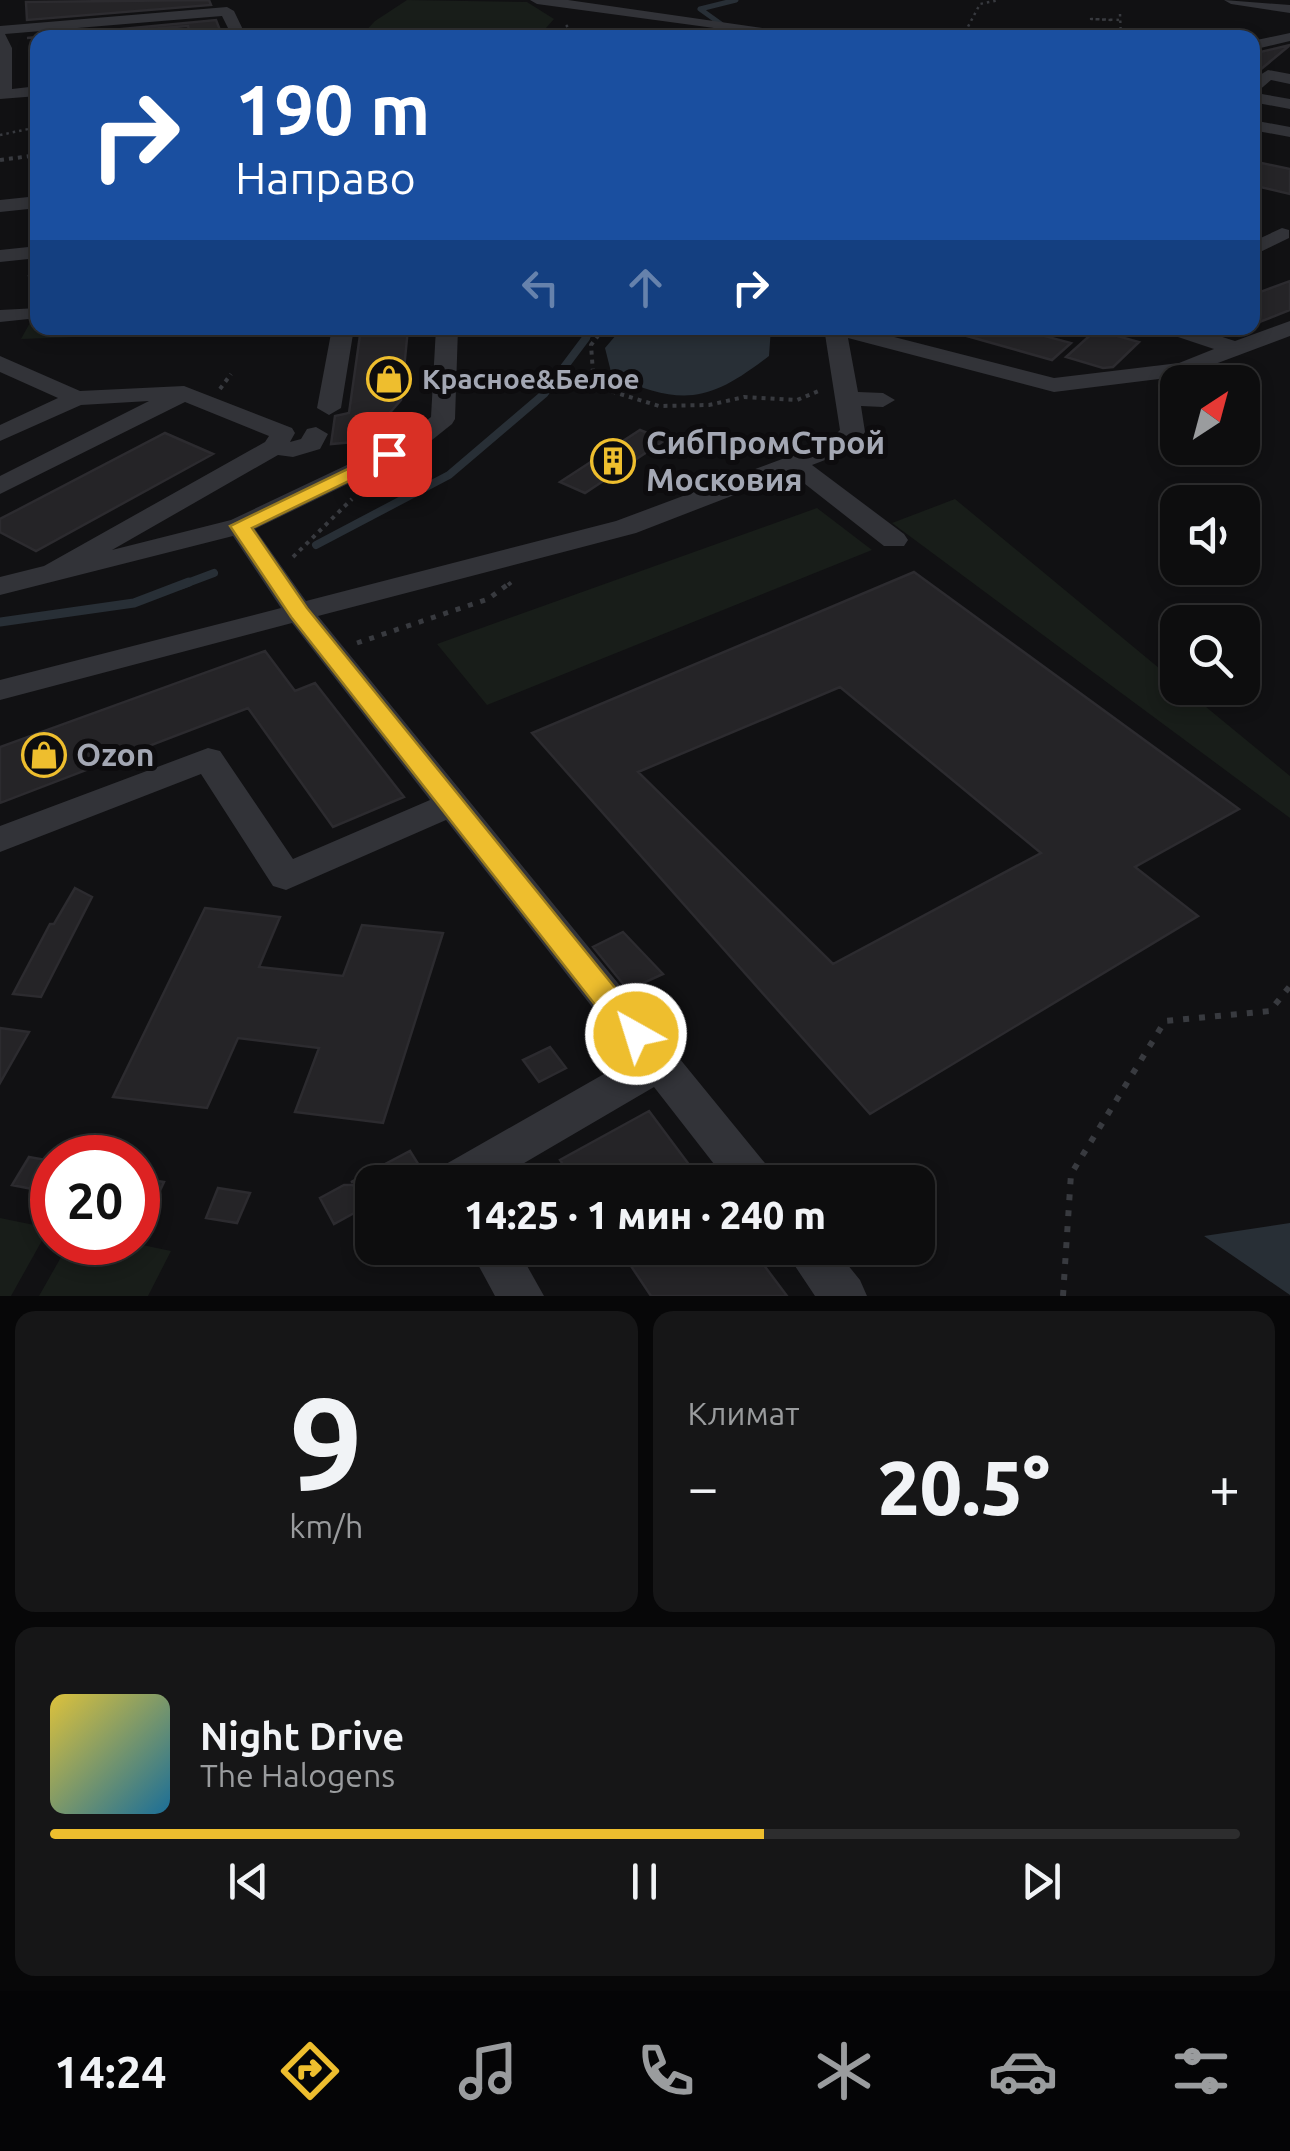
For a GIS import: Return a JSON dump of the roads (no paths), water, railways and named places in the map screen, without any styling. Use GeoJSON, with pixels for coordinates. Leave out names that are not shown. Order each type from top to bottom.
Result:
{"type":"FeatureCollection","features":[{"type":"Feature","properties":{"kind":"lane"},"geometry":{"type":"LineString","coordinates":[[536,0],[770,30]]}},
{"type":"Feature","properties":{"kind":"lane"},"geometry":{"type":"LineString","coordinates":[[1231,0],[1290,9]]}},
{"type":"Feature","properties":{"kind":"lane"},"geometry":{"type":"LineString","coordinates":[[74,30],[226,11],[236,30]]}},
{"type":"Feature","properties":{"kind":"lane"},"geometry":{"type":"LineString","coordinates":[[161,17],[166,30]]}},
{"type":"Feature","properties":{"kind":"lane"},"geometry":{"type":"LineString","coordinates":[[30,37],[1,41],[4,95],[30,92]]}},
{"type":"Feature","properties":{"kind":"lane"},"geometry":{"type":"LineString","coordinates":[[1260,44],[1290,37]]}},
{"type":"Feature","properties":{"kind":"lane"},"geometry":{"type":"LineString","coordinates":[[1260,82],[1268,75],[1290,79]]}},
{"type":"Feature","properties":{"kind":"lane"},"geometry":{"type":"LineString","coordinates":[[1260,119],[1284,103]]}},
{"type":"Feature","properties":{"kind":"lane"},"geometry":{"type":"LineString","coordinates":[[1260,126],[1289,131]]}},
{"type":"Feature","properties":{"kind":"lane"},"geometry":{"type":"LineString","coordinates":[[0,206],[30,203]]}},
{"type":"Feature","properties":{"kind":"lane"},"geometry":{"type":"LineString","coordinates":[[1260,246],[1287,232]]}},
{"type":"Feature","properties":{"kind":"lane"},"geometry":{"type":"LineString","coordinates":[[0,241],[30,238]]}},
{"type":"Feature","properties":{"kind":"lane"},"geometry":{"type":"LineString","coordinates":[[0,256],[30,253]]}},
{"type":"Feature","properties":{"kind":"lane"},"geometry":{"type":"LineString","coordinates":[[0,316],[30,313]]}},
{"type":"Feature","properties":{"kind":"lane"},"geometry":{"type":"LineString","coordinates":[[862,335],[1054,385],[1183,369],[1290,328]]}},
{"type":"Feature","properties":{"kind":"lane"},"geometry":{"type":"LineString","coordinates":[[329,408],[341,335]]}},
{"type":"Feature","properties":{"kind":"lane"},"geometry":{"type":"LineString","coordinates":[[1,585],[240,526],[413,443],[443,419],[447,335]]}},
{"type":"Feature","properties":{"kind":"lane"},"geometry":{"type":"LineString","coordinates":[[0,690],[626,527],[837,446],[853,432],[838,394],[835,335]]}},
{"type":"Feature","properties":{"kind":"lane"},"geometry":{"type":"LineString","coordinates":[[1196,335],[1236,348]]}},
{"type":"Feature","properties":{"kind":"lane"},"geometry":{"type":"LineString","coordinates":[[0,363],[77,398]]}},
{"type":"Feature","properties":{"kind":"lane"},"geometry":{"type":"LineString","coordinates":[[0,434],[77,398],[184,393],[282,433],[274,447],[56,570]]}},
{"type":"Feature","properties":{"kind":"lane"},"geometry":{"type":"LineString","coordinates":[[0,486],[184,393]]}},
{"type":"Feature","properties":{"kind":"lane"},"geometry":{"type":"LineString","coordinates":[[838,394],[884,400]]}},
{"type":"Feature","properties":{"kind":"lane"},"geometry":{"type":"LineString","coordinates":[[274,447],[294,450],[310,444],[316,434]]}},
{"type":"Feature","properties":{"kind":"lane"},"geometry":{"type":"LineString","coordinates":[[794,463],[894,540]]}},
{"type":"Feature","properties":{"kind":"lane"},"geometry":{"type":"LineString","coordinates":[[648,492],[680,506]]}},
{"type":"Feature","properties":{"kind":"lane"},"geometry":{"type":"LineString","coordinates":[[240,526],[330,652],[740,1165]]}},
{"type":"Feature","properties":{"kind":"lane"},"geometry":{"type":"LineString","coordinates":[[0,840],[208,759],[286,877],[452,804]]}},
{"type":"Feature","properties":{"kind":"lane"},"geometry":{"type":"LineString","coordinates":[[483,1165],[659,1063]]}},
{"type":"Feature","properties":{"kind":"lane"},"geometry":{"type":"LineString","coordinates":[[502,1265],[521,1296]]}},
{"type":"Feature","properties":{"kind":"lane"},"geometry":{"type":"LineString","coordinates":[[819,1265],[844,1296]]}},
{"type":"Feature","properties":{"kind":"waterway"},"geometry":{"type":"LineString","coordinates":[[714,30],[721,24],[700,9],[736,0]]}},
{"type":"Feature","properties":{"kind":"waterway"},"geometry":{"type":"LineString","coordinates":[[584,341],[589,335]]}},
{"type":"Feature","properties":{"kind":"waterway"},"geometry":{"type":"LineString","coordinates":[[316,545],[449,475],[544,394],[586,338]]}},
{"type":"Feature","properties":{"kind":"waterway"},"geometry":{"type":"LineString","coordinates":[[182,585],[214,573]]}},
{"type":"Feature","properties":{"kind":"waterway"},"geometry":{"type":"LineString","coordinates":[[0,622],[134,603],[189,582]]}},
{"type":"Feature","properties":{"kind":"place","name":"Красное&Белое"},"geometry":{"type":"Point","coordinates":[389,379]}},
{"type":"Feature","properties":{"kind":"place","name":"СибПромСтрой Московия"},"geometry":{"type":"Point","coordinates":[613,461]}},
{"type":"Feature","properties":{"kind":"place","name":"Ozon"},"geometry":{"type":"Point","coordinates":[44,755]}}]}
